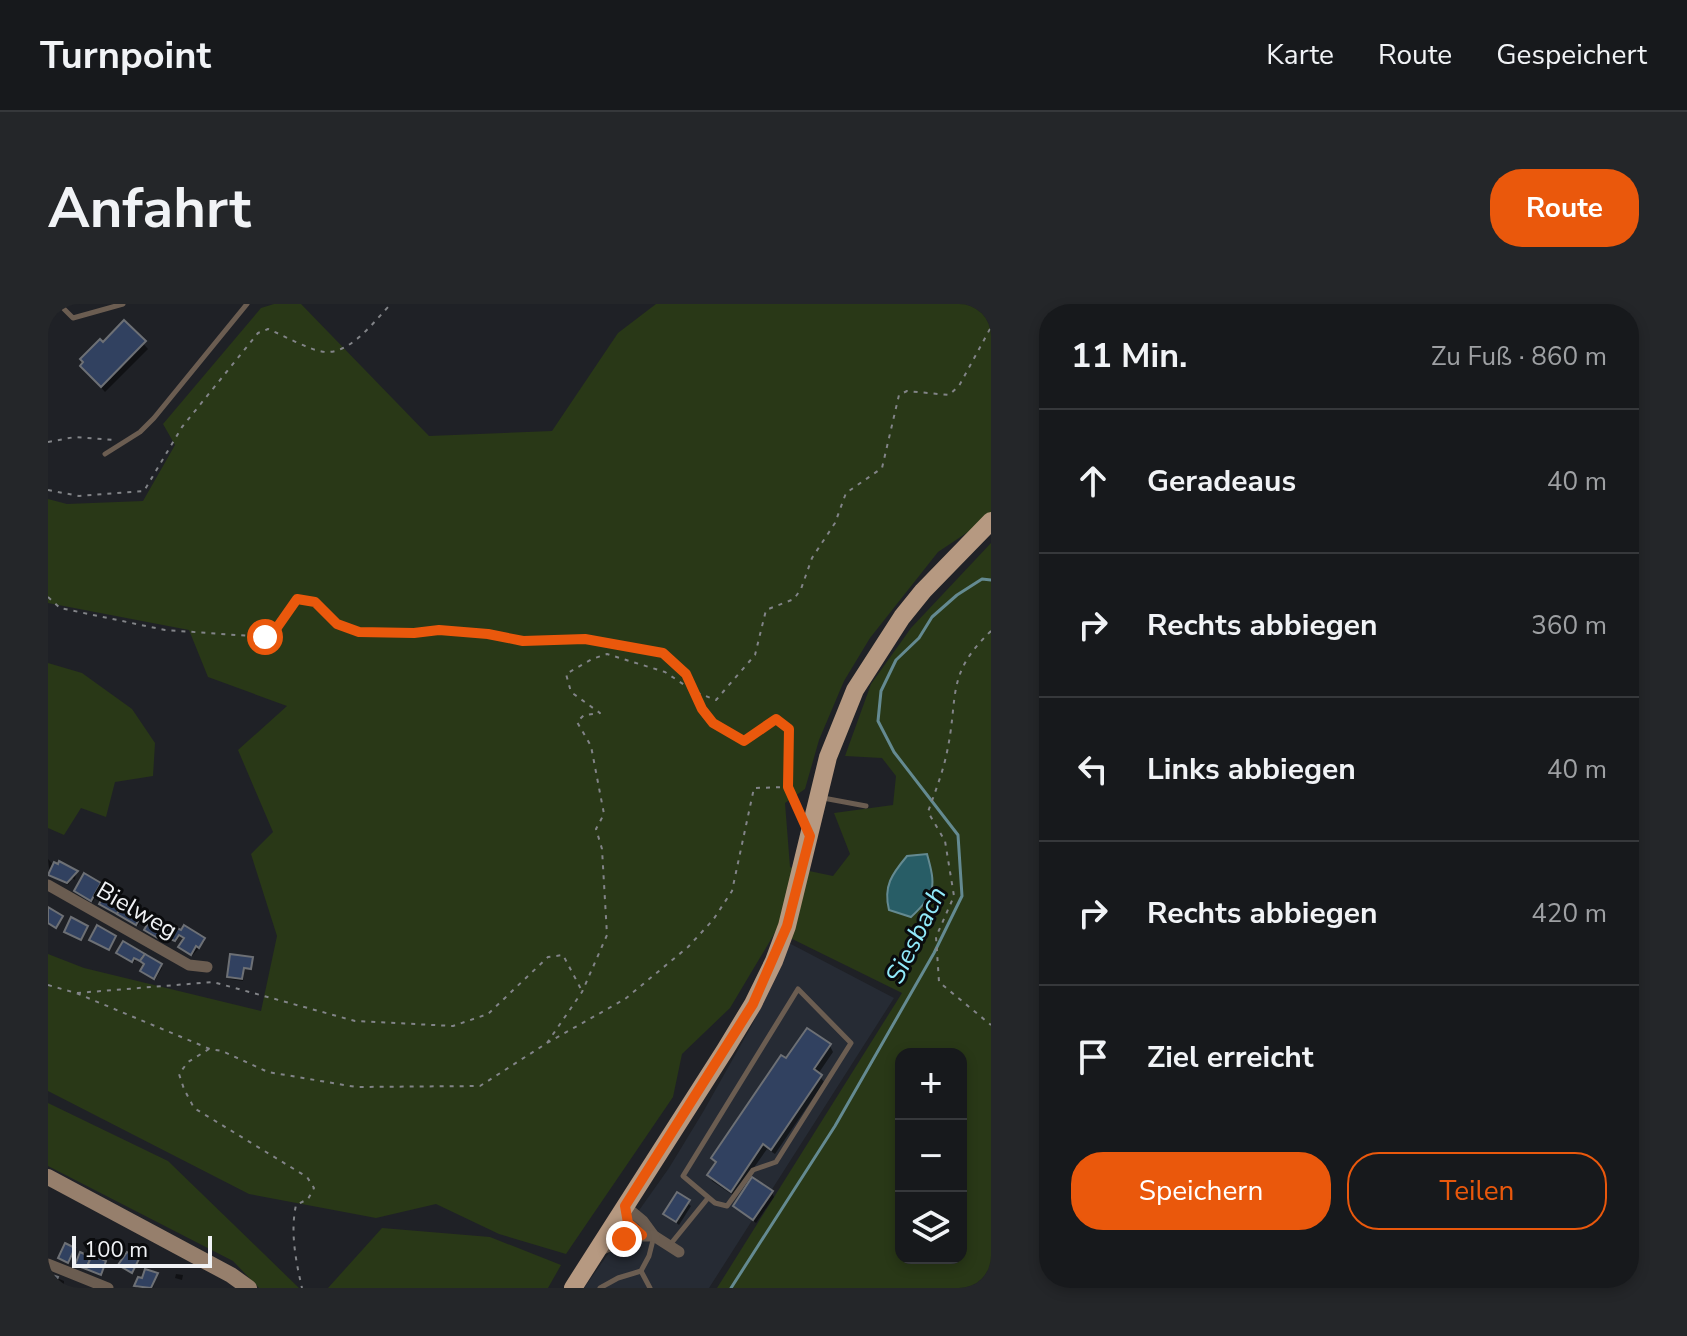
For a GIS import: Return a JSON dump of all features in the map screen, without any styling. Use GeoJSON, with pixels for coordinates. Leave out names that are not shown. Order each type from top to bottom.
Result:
{"type":"FeatureCollection","features":[{"type":"Feature","properties":{"kind":"main road"},"geometry":{"type":"LineString","coordinates":[[573,1288],[753,1004],[787,926],[833,744],[869,664],[923,591],[991,521]]}},
{"type":"Feature","properties":{"kind":"street","name":"Bielweg"},"geometry":{"type":"LineString","coordinates":[[48,885],[189,965],[207,967]]}},
{"type":"Feature","properties":{"kind":"street"},"geometry":{"type":"LineString","coordinates":[[48,1177],[231,1275],[249,1288]]}},
{"type":"Feature","properties":{"kind":"street"},"geometry":{"type":"LineString","coordinates":[[625,1206],[643,1221],[648,1236]]}},
{"type":"Feature","properties":{"kind":"street"},"geometry":{"type":"LineString","coordinates":[[595,1252],[624,1239],[648,1236],[674,1249]]}},
{"type":"Feature","properties":{"kind":"street"},"geometry":{"type":"LineString","coordinates":[[48,1264],[108,1288]]}},
{"type":"Feature","properties":{"kind":"lane"},"geometry":{"type":"LineString","coordinates":[[59,304],[73,318],[123,304]]}},
{"type":"Feature","properties":{"kind":"lane"},"geometry":{"type":"LineString","coordinates":[[105,454],[154,418],[247,304]]}},
{"type":"Feature","properties":{"kind":"lane"},"geometry":{"type":"LineString","coordinates":[[818,797],[866,806]]}},
{"type":"Feature","properties":{"kind":"lane"},"geometry":{"type":"LineString","coordinates":[[798,989],[851,1043],[776,1162],[753,1170],[727,1206],[708,1198],[683,1176],[798,989]]}},
{"type":"Feature","properties":{"kind":"lane"},"geometry":{"type":"LineString","coordinates":[[674,1249],[708,1198]]}},
{"type":"Feature","properties":{"kind":"lane"},"geometry":{"type":"LineString","coordinates":[[600,1288],[641,1271],[649,1256],[648,1236]]}},
{"type":"Feature","properties":{"kind":"lane"},"geometry":{"type":"LineString","coordinates":[[641,1271],[650,1288]]}},
{"type":"Feature","properties":{"kind":"path"},"geometry":{"type":"LineString","coordinates":[[48,490],[79,496],[144,491],[182,427],[258,333],[268,329],[326,352],[336,350],[352,343],[391,304]]}},
{"type":"Feature","properties":{"kind":"path"},"geometry":{"type":"LineString","coordinates":[[547,1043],[582,992],[607,935],[602,849],[596,829],[604,814],[591,746],[577,722],[584,715],[600,713],[571,692],[566,674],[607,654],[665,672],[695,692],[716,700],[755,655],[766,610],[794,599],[801,589],[812,558],[835,523],[846,493],[882,468],[899,395],[907,391],[949,395],[959,386],[991,327]]}},
{"type":"Feature","properties":{"kind":"path"},"geometry":{"type":"LineString","coordinates":[[48,442],[75,437],[126,441]]}},
{"type":"Feature","properties":{"kind":"path"},"geometry":{"type":"LineString","coordinates":[[48,597],[60,608],[179,631],[265,637],[276,629],[297,599],[315,602],[337,624],[359,632],[439,630],[523,641],[585,639],[663,653],[686,674],[702,709],[713,723],[744,741],[776,719],[789,729],[788,787],[810,836]]}},
{"type":"Feature","properties":{"kind":"path"},"geometry":{"type":"LineString","coordinates":[[991,631],[971,650],[959,672],[947,752],[928,812],[945,841],[954,896],[936,937],[939,982],[991,1025]]}},
{"type":"Feature","properties":{"kind":"path"},"geometry":{"type":"LineString","coordinates":[[48,985],[76,993],[268,1072],[356,1087],[480,1086],[547,1043],[625,999],[688,947],[713,920],[732,891],[754,788],[788,787]]}},
{"type":"Feature","properties":{"kind":"path"},"geometry":{"type":"LineString","coordinates":[[76,993],[213,982],[355,1021],[453,1026],[488,1014],[548,957],[563,955],[582,992]]}},
{"type":"Feature","properties":{"kind":"path"},"geometry":{"type":"LineString","coordinates":[[210,1049],[188,1062],[179,1074],[194,1108],[307,1177],[314,1188],[308,1199],[296,1205],[294,1213],[296,1260],[302,1288]]}},
{"type":"Feature","properties":{"kind":"shaded area"},"geometry":{"type":"Polygon","coordinates":[[[789,943],[894,998],[709,1288],[584,1288],[669,1168],[703,1112],[752,1025],[789,943]]]}},
{"type":"Feature","properties":{"kind":"green space"},"geometry":{"type":"Polygon","coordinates":[[[274,304],[301,304],[429,436],[552,431],[618,333],[656,304],[991,304],[991,512],[980,524],[938,552],[870,638],[844,681],[819,740],[805,789],[785,803],[790,867],[833,876],[850,854],[834,813],[893,805],[896,776],[882,758],[845,756],[871,684],[911,628],[991,543],[991,1288],[717,1288],[902,993],[776,931],[730,1008],[682,1054],[673,1097],[566,1254],[499,1234],[436,1204],[376,1218],[249,1194],[48,1091],[48,954],[84,968],[261,1011],[277,936],[251,854],[273,832],[238,750],[287,706],[208,677],[189,630],[48,603],[48,499],[67,504],[143,501],[175,445],[163,424],[261,308],[274,304]]]}},
{"type":"Feature","properties":{"kind":"green space"},"geometry":{"type":"Polygon","coordinates":[[[48,663],[82,673],[132,709],[155,743],[153,776],[115,782],[106,817],[81,808],[64,835],[48,828],[48,663]]]}},
{"type":"Feature","properties":{"kind":"green space"},"geometry":{"type":"Polygon","coordinates":[[[48,1103],[168,1161],[299,1288],[259,1288],[233,1261],[48,1166],[48,1103]]]}},
{"type":"Feature","properties":{"kind":"green space"},"geometry":{"type":"Polygon","coordinates":[[[382,1228],[490,1237],[561,1265],[548,1288],[328,1288],[382,1228]]]}},
{"type":"Feature","properties":{"kind":"water"},"geometry":{"type":"Polygon","coordinates":[[[927,854],[932,889],[925,902],[911,917],[889,910],[888,887],[897,869],[907,856],[927,854]]]}},
{"type":"Feature","properties":{"kind":"building"},"geometry":{"type":"Polygon","coordinates":[[[124,320],[146,341],[101,387],[80,366],[83,362],[80,359],[100,339],[103,342],[124,320]]]}},
{"type":"Feature","properties":{"kind":"building"},"geometry":{"type":"Polygon","coordinates":[[[59,861],[78,871],[67,883],[48,875],[54,862],[58,864],[59,861]]]}},
{"type":"Feature","properties":{"kind":"building"},"geometry":{"type":"Polygon","coordinates":[[[84,873],[101,883],[91,901],[74,891],[84,873]]]}},
{"type":"Feature","properties":{"kind":"building"},"geometry":{"type":"Polygon","coordinates":[[[105,893],[123,903],[117,914],[99,904],[105,893]]]}},
{"type":"Feature","properties":{"kind":"building"},"geometry":{"type":"Polygon","coordinates":[[[123,903],[142,914],[136,925],[117,914],[123,903]]]}},
{"type":"Feature","properties":{"kind":"building"},"geometry":{"type":"Polygon","coordinates":[[[48,907],[63,916],[56,928],[48,923],[48,907]]]}},
{"type":"Feature","properties":{"kind":"building"},"geometry":{"type":"Polygon","coordinates":[[[71,917],[88,926],[81,940],[64,932],[71,917]]]}},
{"type":"Feature","properties":{"kind":"building"},"geometry":{"type":"Polygon","coordinates":[[[151,918],[168,928],[161,940],[144,930],[151,918]]]}},
{"type":"Feature","properties":{"kind":"building"},"geometry":{"type":"Polygon","coordinates":[[[97,925],[116,936],[109,950],[89,940],[97,925]]]}},
{"type":"Feature","properties":{"kind":"building"},"geometry":{"type":"Polygon","coordinates":[[[184,925],[205,938],[191,955],[178,947],[184,938],[179,935],[175,941],[170,939],[177,928],[181,930],[184,925]]]}},
{"type":"Feature","properties":{"kind":"building"},"geometry":{"type":"Polygon","coordinates":[[[123,941],[145,954],[140,961],[134,958],[132,962],[116,953],[123,941]]]}},
{"type":"Feature","properties":{"kind":"building"},"geometry":{"type":"Polygon","coordinates":[[[145,954],[162,964],[154,979],[140,971],[144,964],[140,961],[145,954]]]}},
{"type":"Feature","properties":{"kind":"building"},"geometry":{"type":"Polygon","coordinates":[[[230,954],[253,957],[251,969],[244,968],[242,979],[227,977],[230,954]]]}},
{"type":"Feature","properties":{"kind":"building"},"geometry":{"type":"Polygon","coordinates":[[[807,1028],[831,1044],[814,1069],[822,1075],[771,1150],[763,1144],[731,1192],[707,1175],[716,1162],[711,1158],[781,1055],[786,1058],[807,1028]]]}},
{"type":"Feature","properties":{"kind":"building"},"geometry":{"type":"Polygon","coordinates":[[[752,1177],[773,1191],[753,1220],[733,1206],[752,1177]]]}},
{"type":"Feature","properties":{"kind":"building"},"geometry":{"type":"Polygon","coordinates":[[[677,1192],[690,1200],[676,1222],[663,1214],[677,1192]]]}},
{"type":"Feature","properties":{"kind":"building"},"geometry":{"type":"Polygon","coordinates":[[[65,1243],[75,1248],[68,1263],[58,1258],[65,1243]]]}},
{"type":"Feature","properties":{"kind":"building"},"geometry":{"type":"Polygon","coordinates":[[[80,1252],[91,1257],[86,1269],[75,1265],[80,1252]]]}},
{"type":"Feature","properties":{"kind":"building"},"geometry":{"type":"Polygon","coordinates":[[[127,1252],[139,1259],[132,1273],[118,1265],[127,1252]]]}},
{"type":"Feature","properties":{"kind":"building"},"geometry":{"type":"Polygon","coordinates":[[[91,1257],[106,1261],[101,1275],[86,1269],[91,1257]]]}},
{"type":"Feature","properties":{"kind":"building"},"geometry":{"type":"Polygon","coordinates":[[[145,1269],[158,1273],[151,1288],[134,1286],[138,1277],[142,1278],[145,1269]]]}},
{"type":"Feature","properties":{"kind":"building"},"geometry":{"type":"Polygon","coordinates":[[[48,1274],[58,1277],[54,1288],[48,1288],[48,1274]]]}},
{"type":"Feature","properties":{"kind":"waterway","name":"Siesbach"},"geometry":{"type":"LineString","coordinates":[[731,1288],[835,1126],[934,953],[962,896],[958,835],[894,752],[878,721],[881,691],[896,660],[919,638],[932,617],[957,595],[982,579],[991,580]]}},
{"type":"Feature","properties":{"kind":"route"},"geometry":{"type":"LineString","coordinates":[[265,637],[276,629],[297,599],[315,602],[337,624],[359,632],[439,630],[523,641],[585,639],[663,653],[686,674],[702,709],[713,723],[744,741],[776,719],[789,729],[788,787],[810,836],[787,926],[753,1004],[625,1206],[628,1223],[642,1235],[624,1239]]}}]}
